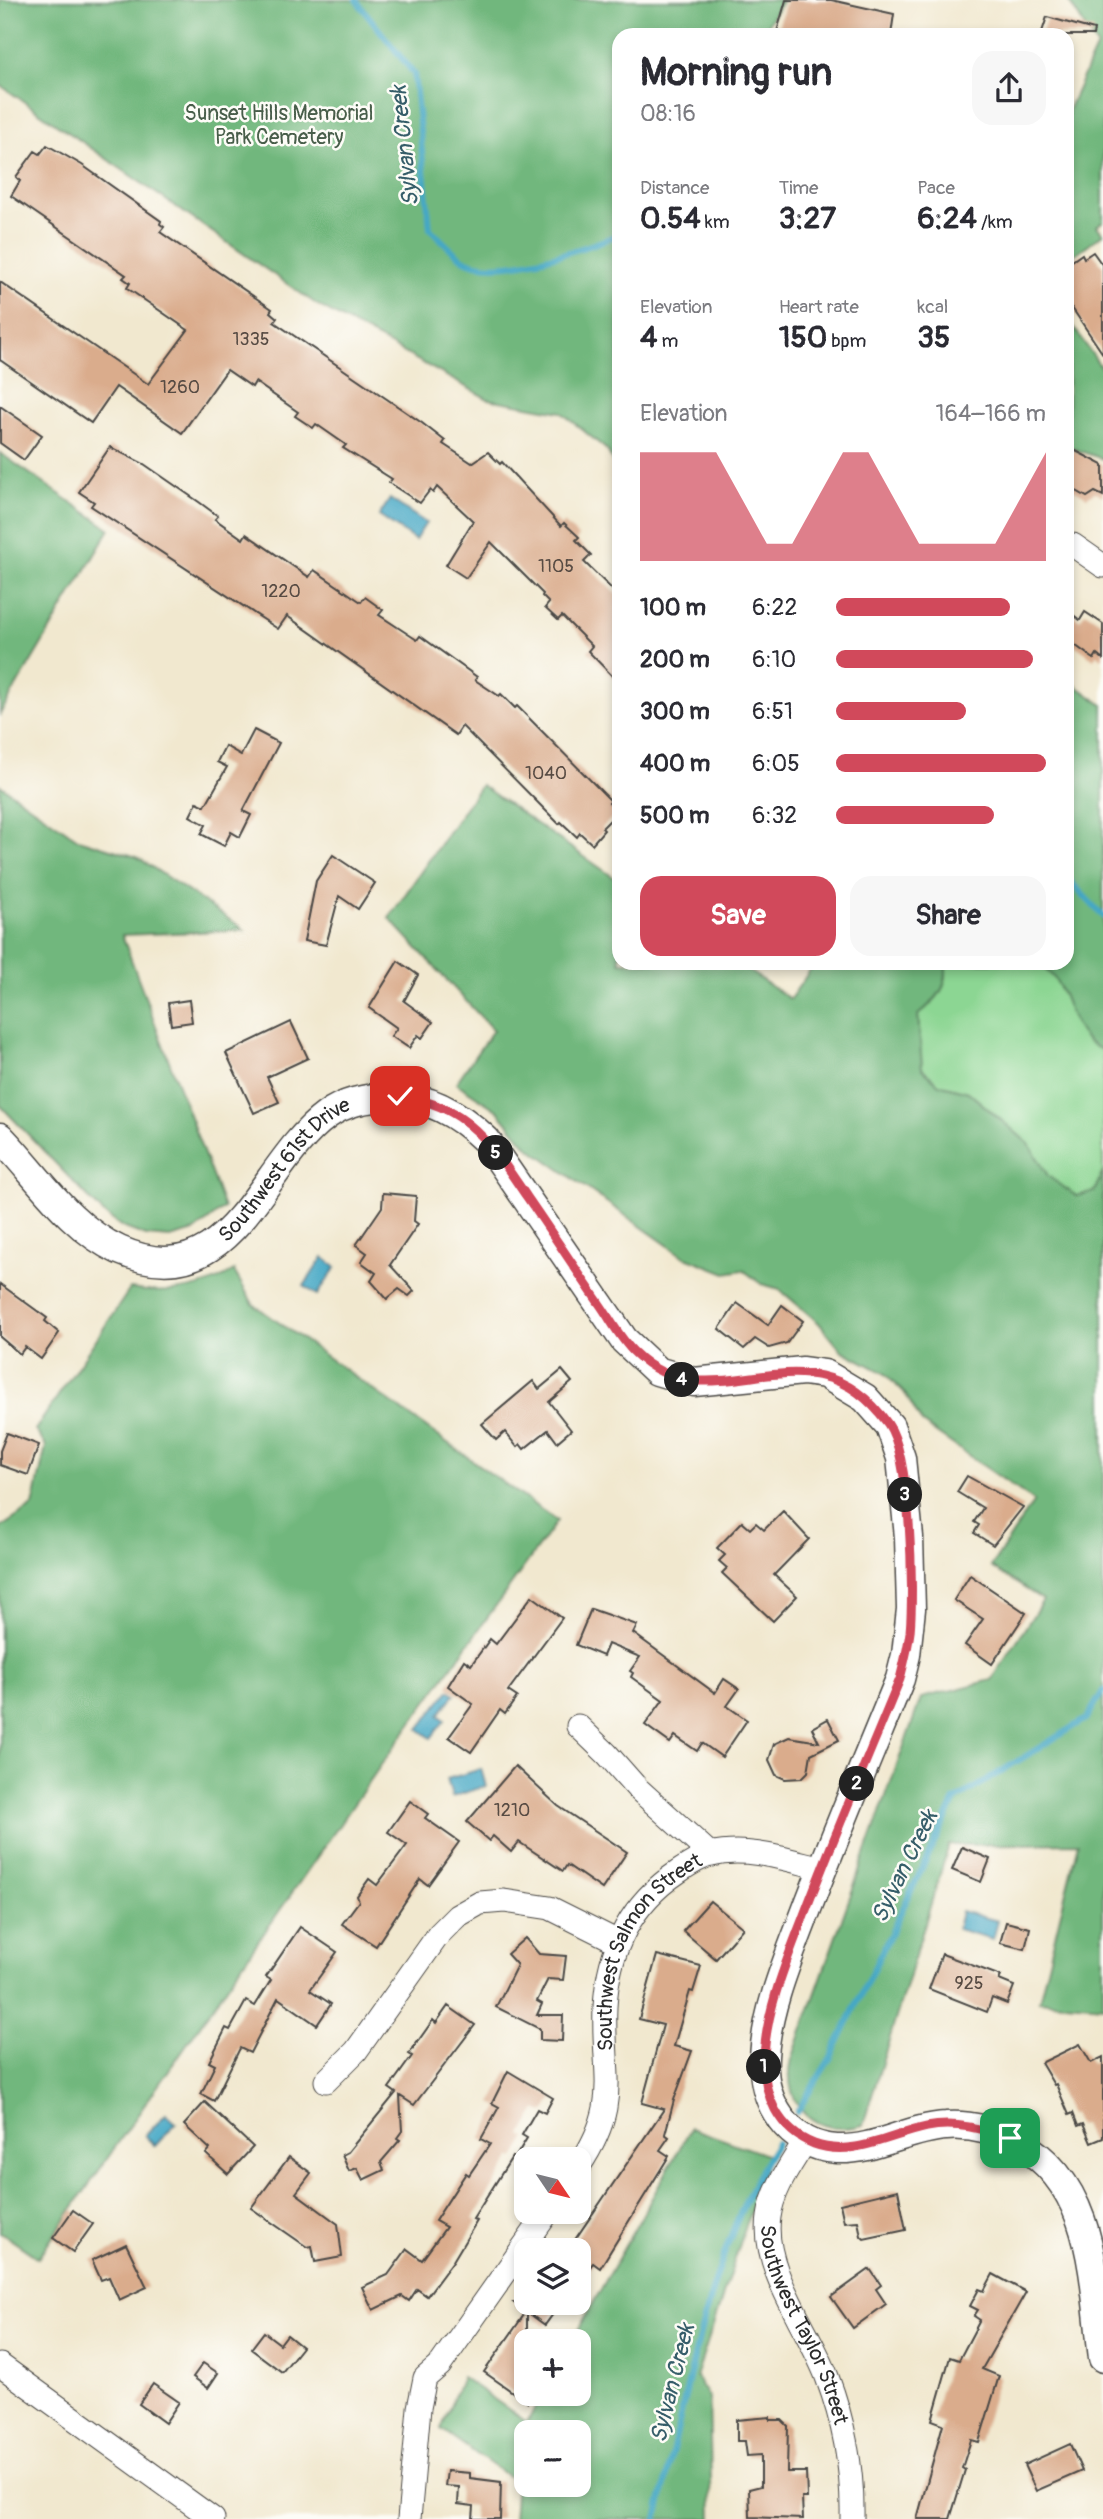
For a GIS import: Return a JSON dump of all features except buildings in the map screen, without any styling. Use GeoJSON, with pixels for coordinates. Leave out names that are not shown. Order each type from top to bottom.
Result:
{"type":"FeatureCollection","features":[{"type":"Feature","properties":{"kind":"street"},"geometry":{"type":"LineString","coordinates":[[1074,546],[1103,566]]}},
{"type":"Feature","properties":{"kind":"street","name":"Southwest 61st Drive"},"geometry":{"type":"LineString","coordinates":[[0,1137],[87,1230],[132,1255],[166,1260],[197,1254],[223,1240],[237,1226],[299,1143],[327,1115],[368,1098],[400,1096],[429,1102],[458,1116],[486,1140],[624,1340],[657,1371],[694,1382],[815,1372],[834,1378],[865,1398],[890,1426],[901,1458],[909,1536],[910,1633],[900,1679],[822,1868],[774,2004],[764,2057],[767,2088],[778,2116],[806,2140],[824,2147],[847,2149],[928,2127],[949,2125],[982,2129],[1028,2148],[1052,2168],[1079,2210],[1089,2249],[1103,2358]]}},
{"type":"Feature","properties":{"kind":"street"},"geometry":{"type":"LineString","coordinates":[[578,1726],[637,1788],[711,1855]]}},
{"type":"Feature","properties":{"kind":"street","name":"Southwest Salmon Street"},"geometry":{"type":"LineString","coordinates":[[592,2147],[608,2101],[605,2009],[608,1980],[618,1942],[647,1895],[684,1868],[711,1855],[769,1855],[822,1868]]}},
{"type":"Feature","properties":{"kind":"street"},"geometry":{"type":"LineString","coordinates":[[326,2081],[356,2051],[439,1934],[457,1916],[480,1903],[504,1901],[550,1908],[618,1942]]}},
{"type":"Feature","properties":{"kind":"street","name":"Southwest Taylor Street"},"geometry":{"type":"LineString","coordinates":[[806,2140],[776,2189],[769,2218],[768,2244],[774,2265],[828,2379],[842,2425],[850,2472],[852,2519]]}},
{"type":"Feature","properties":{"kind":"street"},"geometry":{"type":"LineString","coordinates":[[409,2519],[419,2408],[425,2378],[440,2365],[540,2224]]}},
{"type":"Feature","properties":{"kind":"street"},"geometry":{"type":"LineString","coordinates":[[0,2365],[213,2519]]}},
{"type":"Feature","properties":{"kind":"green space","name":"Sunset Hills Memorial Park Cemetery"},"geometry":{"type":"Polygon","coordinates":[[[0,0],[783,0],[765,28],[612,28],[612,459],[607,450],[561,412],[488,399],[319,306],[0,85],[0,0]]]}},
{"type":"Feature","properties":{"kind":"green space"},"geometry":{"type":"Polygon","coordinates":[[[1068,0],[1103,0],[1103,221],[1097,226],[1103,234],[1074,255],[1074,97],[1097,46],[1068,0]]]}},
{"type":"Feature","properties":{"kind":"green space"},"geometry":{"type":"Polygon","coordinates":[[[1074,328],[1103,370],[1103,459],[1074,449],[1074,328]]]}},
{"type":"Feature","properties":{"kind":"green space"},"geometry":{"type":"Polygon","coordinates":[[[0,453],[110,529],[0,714],[0,453]]]}},
{"type":"Feature","properties":{"kind":"green space"},"geometry":{"type":"Polygon","coordinates":[[[1074,684],[1103,705],[1103,1050],[1085,1039],[1079,1031],[1062,991],[1046,970],[1074,970],[1074,684]]]}},
{"type":"Feature","properties":{"kind":"green space"},"geometry":{"type":"Polygon","coordinates":[[[0,785],[78,839],[137,857],[245,930],[122,935],[224,1208],[195,1231],[170,1238],[146,1236],[122,1227],[102,1212],[0,1105],[0,785]]]}},
{"type":"Feature","properties":{"kind":"green space"},"geometry":{"type":"Polygon","coordinates":[[[481,785],[612,876],[612,970],[747,970],[790,999],[810,970],[946,970],[940,992],[918,1015],[922,1069],[939,1084],[968,1092],[1029,1144],[1048,1176],[1076,1196],[1094,1192],[1103,1172],[1103,2006],[1039,2001],[1078,1843],[949,1845],[863,2125],[831,2127],[806,2115],[797,2104],[790,2076],[792,2059],[921,1698],[992,1680],[1043,1600],[991,1567],[1034,1501],[922,1423],[906,1395],[884,1373],[841,1350],[819,1323],[779,1289],[762,1284],[743,1270],[726,1273],[683,1256],[527,1146],[498,1111],[456,1083],[493,1030],[389,918],[481,785]]]}},
{"type":"Feature","properties":{"kind":"green space"},"geometry":{"type":"Polygon","coordinates":[[[1046,970],[1062,991],[1079,1031],[1085,1039],[1103,1050],[1103,1172],[1094,1192],[1076,1196],[1048,1176],[1029,1144],[968,1092],[939,1085],[922,1068],[918,1015],[940,992],[946,972],[1046,970]]]}},
{"type":"Feature","properties":{"kind":"green space"},"geometry":{"type":"Polygon","coordinates":[[[234,1271],[253,1304],[557,1521],[381,1765],[38,2258],[0,2232],[0,1528],[33,1506],[46,1446],[35,1430],[130,1289],[157,1292],[184,1290],[209,1283],[234,1271]]]}},
{"type":"Feature","properties":{"kind":"green space"},"geometry":{"type":"Polygon","coordinates":[[[691,2128],[769,2156],[696,2377],[709,2397],[712,2519],[513,2519],[515,2497],[591,2497],[591,2420],[528,2420],[536,2406],[591,2406],[591,2329],[579,2329],[587,2315],[591,2315],[591,2307],[691,2128]]]}},
{"type":"Feature","properties":{"kind":"green space"},"geometry":{"type":"Polygon","coordinates":[[[462,2377],[524,2420],[514,2420],[514,2481],[441,2429],[462,2377]]]}},
{"type":"Feature","properties":{"kind":"water"},"geometry":{"type":"Polygon","coordinates":[[[390,499],[426,523],[415,540],[379,516],[390,499]]]}},
{"type":"Feature","properties":{"kind":"water"},"geometry":{"type":"Polygon","coordinates":[[[323,1257],[336,1267],[317,1295],[304,1286],[323,1257]]]}},
{"type":"Feature","properties":{"kind":"water"},"geometry":{"type":"Polygon","coordinates":[[[449,1690],[455,1694],[439,1715],[445,1720],[431,1738],[419,1729],[449,1690]]]}},
{"type":"Feature","properties":{"kind":"water"},"geometry":{"type":"Polygon","coordinates":[[[481,1769],[486,1786],[452,1797],[447,1779],[481,1769]]]}},
{"type":"Feature","properties":{"kind":"water"},"geometry":{"type":"Polygon","coordinates":[[[961,1911],[998,1921],[993,1939],[957,1929],[961,1911]]]}},
{"type":"Feature","properties":{"kind":"water"},"geometry":{"type":"Polygon","coordinates":[[[166,2114],[176,2123],[155,2146],[145,2136],[166,2114]]]}},
{"type":"Feature","properties":{"kind":"waterway","name":"Sylvan Creek"},"geometry":{"type":"LineString","coordinates":[[356,0],[414,74],[430,229],[452,251],[467,261],[500,266],[544,259],[612,237]]}},
{"type":"Feature","properties":{"kind":"waterway","name":"Sylvan Creek"},"geometry":{"type":"LineString","coordinates":[[1074,885],[1103,916]]}},
{"type":"Feature","properties":{"kind":"waterway","name":"Sylvan Creek"},"geometry":{"type":"LineString","coordinates":[[797,2112],[831,2057],[955,1800],[1087,1718],[1103,1691]]}},
{"type":"Feature","properties":{"kind":"waterway","name":"Sylvan Creek"},"geometry":{"type":"LineString","coordinates":[[657,2519],[702,2325],[717,2276],[733,2229],[753,2185],[777,2143]]}},
{"type":"Feature","properties":{"kind":"route"},"geometry":{"type":"LineString","coordinates":[[400,1096],[429,1102],[445,1109],[469,1124],[486,1140],[624,1340],[657,1371],[694,1382],[803,1371],[825,1374],[865,1398],[890,1426],[901,1458],[909,1536],[911,1609],[906,1655],[900,1679],[822,1868],[789,1956],[768,2030],[764,2057],[767,2088],[771,2102],[785,2125],[795,2134],[824,2147],[861,2147],[928,2127],[949,2125],[982,2129],[1010,2138]]}}]}
